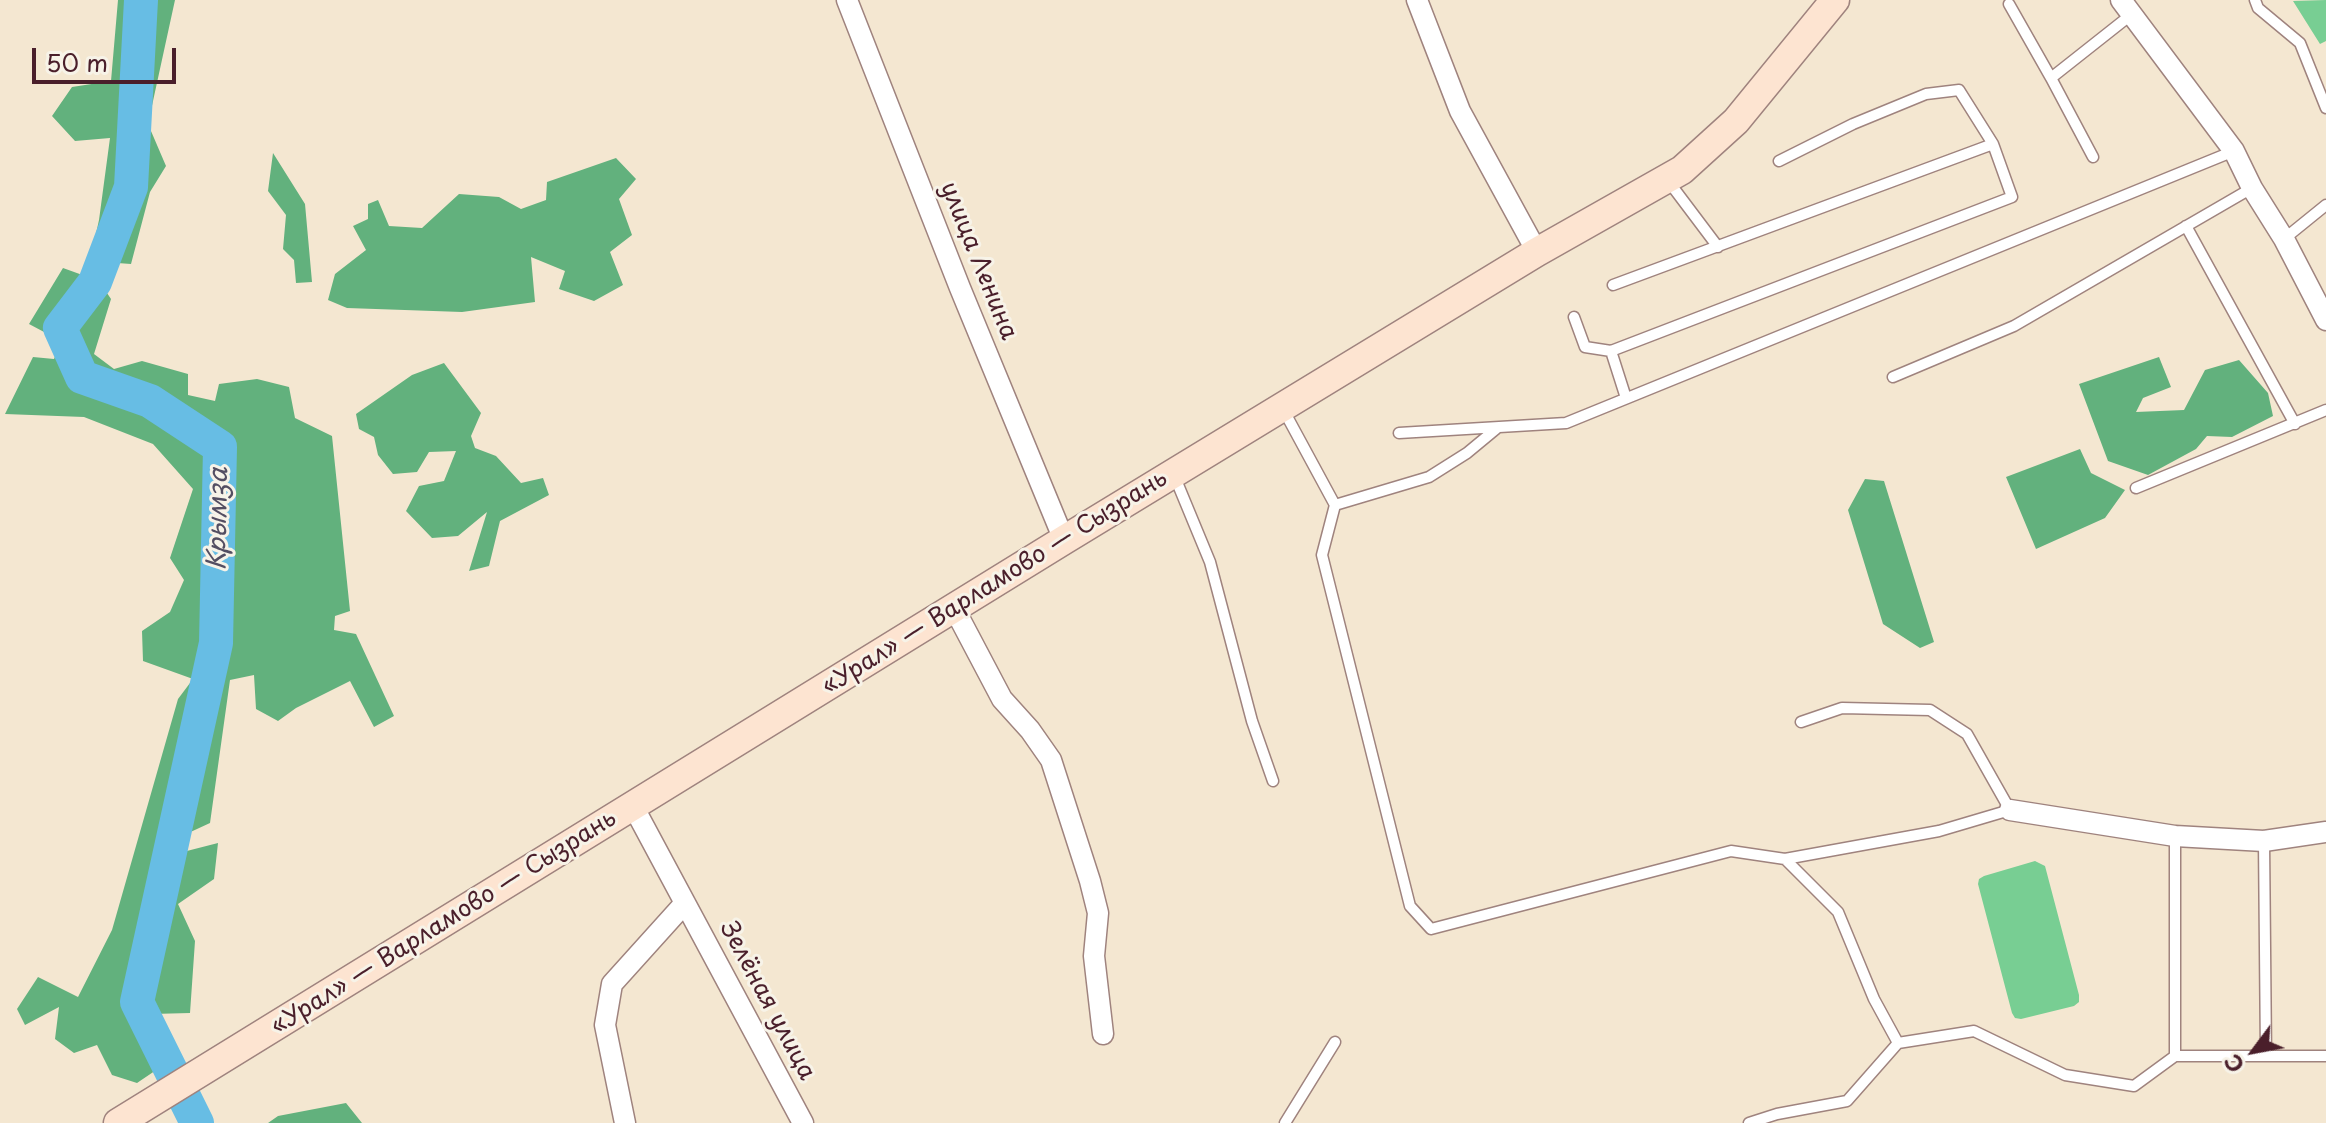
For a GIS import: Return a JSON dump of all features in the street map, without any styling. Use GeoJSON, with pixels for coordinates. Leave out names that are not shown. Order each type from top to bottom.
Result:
{"type":"FeatureCollection","features":[{"type":"Feature","properties":{"kind":"main road","name":"«Урал» — Варламово — Сызрань"},"geometry":{"type":"LineString","coordinates":[[118,1123],[1282,407],[1537,252],[1682,170],[1736,121],[1835,0]]}},
{"type":"Feature","properties":{"kind":"street","name":"улица Ленина"},"geometry":{"type":"LineString","coordinates":[[847,0],[960,288],[1064,540]]}},
{"type":"Feature","properties":{"kind":"street"},"geometry":{"type":"LineString","coordinates":[[1417,0],[1460,111],[1537,252]]}},
{"type":"Feature","properties":{"kind":"street"},"geometry":{"type":"LineString","coordinates":[[2126,7],[2234,151],[2326,320]]}},
{"type":"Feature","properties":{"kind":"street"},"geometry":{"type":"LineString","coordinates":[[954,608],[1002,699],[1030,730],[1051,760],[1098,913],[1094,956],[1103,1034]]}},
{"type":"Feature","properties":{"kind":"street","name":"Зелёная улица"},"geometry":{"type":"LineString","coordinates":[[633,806],[803,1123]]}},
{"type":"Feature","properties":{"kind":"street"},"geometry":{"type":"LineString","coordinates":[[2010,810],[2175,836],[2264,841],[2326,832]]}},
{"type":"Feature","properties":{"kind":"street"},"geometry":{"type":"LineString","coordinates":[[625,1123],[605,1025],[612,984],[685,903]]}},
{"type":"Feature","properties":{"kind":"lane"},"geometry":{"type":"LineString","coordinates":[[2255,0],[2258,8],[2300,43],[2326,108]]}},
{"type":"Feature","properties":{"kind":"lane"},"geometry":{"type":"LineString","coordinates":[[2009,4],[2093,157]]}},
{"type":"Feature","properties":{"kind":"lane"},"geometry":{"type":"LineString","coordinates":[[2051,78],[2126,7]]}},
{"type":"Feature","properties":{"kind":"lane"},"geometry":{"type":"LineString","coordinates":[[1574,317],[1585,347],[1611,351],[2012,197],[1993,144],[1959,90],[1926,94],[1853,124],[1779,161]]}},
{"type":"Feature","properties":{"kind":"lane"},"geometry":{"type":"LineString","coordinates":[[1613,285],[1993,144]]}},
{"type":"Feature","properties":{"kind":"lane"},"geometry":{"type":"LineString","coordinates":[[1399,433],[1566,423],[2234,151]]}},
{"type":"Feature","properties":{"kind":"lane"},"geometry":{"type":"LineString","coordinates":[[1667,179],[1718,247]]}},
{"type":"Feature","properties":{"kind":"lane"},"geometry":{"type":"LineString","coordinates":[[1893,377],[2014,326],[2252,188]]}},
{"type":"Feature","properties":{"kind":"lane"},"geometry":{"type":"LineString","coordinates":[[2284,239],[2326,205]]}},
{"type":"Feature","properties":{"kind":"lane"},"geometry":{"type":"LineString","coordinates":[[2186,226],[2295,424]]}},
{"type":"Feature","properties":{"kind":"lane"},"geometry":{"type":"LineString","coordinates":[[1611,351],[1626,398]]}},
{"type":"Feature","properties":{"kind":"lane"},"geometry":{"type":"LineString","coordinates":[[1282,407],[1335,505],[1322,555],[1410,906],[1431,929],[1731,851],[1785,859],[1939,831],[2010,810],[1967,734],[1930,710],[1842,708],[1801,722]]}},
{"type":"Feature","properties":{"kind":"lane"},"geometry":{"type":"LineString","coordinates":[[2136,488],[2326,410]]}},
{"type":"Feature","properties":{"kind":"lane"},"geometry":{"type":"LineString","coordinates":[[1335,505],[1429,477],[1467,453],[1496,429]]}},
{"type":"Feature","properties":{"kind":"lane"},"geometry":{"type":"LineString","coordinates":[[1174,473],[1210,562],[1252,721],[1273,781]]}},
{"type":"Feature","properties":{"kind":"lane"},"geometry":{"type":"LineString","coordinates":[[2175,836],[2175,1056]]}},
{"type":"Feature","properties":{"kind":"lane"},"geometry":{"type":"LineString","coordinates":[[2264,841],[2266,1056]]}},
{"type":"Feature","properties":{"kind":"lane"},"geometry":{"type":"LineString","coordinates":[[1785,859],[1838,912],[1874,999],[1898,1043]]}},
{"type":"Feature","properties":{"kind":"lane"},"geometry":{"type":"LineString","coordinates":[[1749,1123],[1777,1114],[1847,1101],[1898,1043],[1974,1031],[2065,1075],[2134,1086],[2175,1056],[2326,1056]]}},
{"type":"Feature","properties":{"kind":"lane"},"geometry":{"type":"LineString","coordinates":[[1285,1123],[1335,1042]]}},
{"type":"Feature","properties":{"kind":"green space"},"geometry":{"type":"Polygon","coordinates":[[[118,0],[175,0],[148,124],[166,166],[150,192],[131,264],[90,261],[110,138],[75,141],[52,116],[72,87],[111,81],[118,0]]]}},
{"type":"Feature","properties":{"kind":"green space"},"geometry":{"type":"Polygon","coordinates":[[[2326,0],[2326,41],[2320,44],[2293,1],[2326,0]]]}},
{"type":"Feature","properties":{"kind":"green space"},"geometry":{"type":"Polygon","coordinates":[[[273,153],[305,204],[312,282],[296,283],[294,260],[283,249],[286,215],[268,191],[273,153]]]}},
{"type":"Feature","properties":{"kind":"green space"},"geometry":{"type":"Polygon","coordinates":[[[616,158],[636,179],[619,199],[632,235],[610,252],[623,285],[594,301],[559,289],[565,271],[531,257],[535,302],[462,312],[347,308],[328,300],[335,274],[366,250],[353,226],[368,219],[368,204],[378,200],[389,226],[422,228],[459,194],[499,197],[521,209],[546,200],[547,182],[616,158]]]}},
{"type":"Feature","properties":{"kind":"green space"},"geometry":{"type":"Polygon","coordinates":[[[63,268],[99,281],[111,299],[94,354],[114,369],[142,361],[188,374],[188,395],[215,401],[219,384],[257,379],[289,387],[295,418],[332,436],[350,611],[335,616],[334,630],[356,634],[394,716],[374,727],[350,681],[296,708],[278,721],[256,709],[254,675],[230,680],[210,823],[184,835],[179,853],[218,843],[214,879],[178,904],[195,941],[190,1013],[152,1014],[171,1060],[137,1083],[112,1075],[97,1045],[74,1053],[55,1039],[59,1007],[25,1025],[17,1009],[38,977],[78,997],[112,930],[178,699],[193,679],[143,661],[142,631],[170,612],[184,580],[170,558],[193,489],[153,444],[84,417],[5,414],[33,357],[54,359],[61,341],[29,324],[63,268]]]}},
{"type":"Feature","properties":{"kind":"green space"},"geometry":{"type":"Polygon","coordinates":[[[2159,357],[2171,387],[2143,398],[2136,412],[2184,410],[2205,370],[2239,360],[2268,393],[2273,416],[2232,437],[2207,436],[2196,449],[2148,475],[2108,461],[2079,384],[2159,357]]]}},
{"type":"Feature","properties":{"kind":"green space"},"geometry":{"type":"Polygon","coordinates":[[[444,363],[481,413],[471,436],[475,448],[496,456],[521,483],[543,478],[549,495],[500,521],[489,566],[469,571],[487,512],[458,536],[432,538],[406,511],[419,486],[444,481],[456,451],[429,452],[417,472],[393,474],[378,455],[374,437],[359,429],[356,414],[412,375],[444,363]]]}},
{"type":"Feature","properties":{"kind":"green space"},"geometry":{"type":"Polygon","coordinates":[[[2080,449],[2091,473],[2125,490],[2105,518],[2036,549],[2006,477],[2080,449]]]}},
{"type":"Feature","properties":{"kind":"green space"},"geometry":{"type":"Polygon","coordinates":[[[1865,479],[1884,481],[1934,642],[1920,648],[1883,624],[1848,510],[1865,479]]]}},
{"type":"Feature","properties":{"kind":"green space"},"geometry":{"type":"Polygon","coordinates":[[[2035,861],[2045,866],[2079,1002],[2074,1006],[2021,1019],[2015,1018],[2012,1013],[1978,884],[1984,876],[2035,861]]]}},
{"type":"Feature","properties":{"kind":"green space"},"geometry":{"type":"Polygon","coordinates":[[[346,1103],[362,1123],[268,1123],[278,1116],[346,1103]]]}},
{"type":"Feature","properties":{"kind":"waterway","name":"Крымза"},"geometry":{"type":"LineString","coordinates":[[141,0],[131,187],[95,282],[60,328],[82,377],[150,401],[220,447],[216,643],[137,1002],[197,1123]]}}]}
